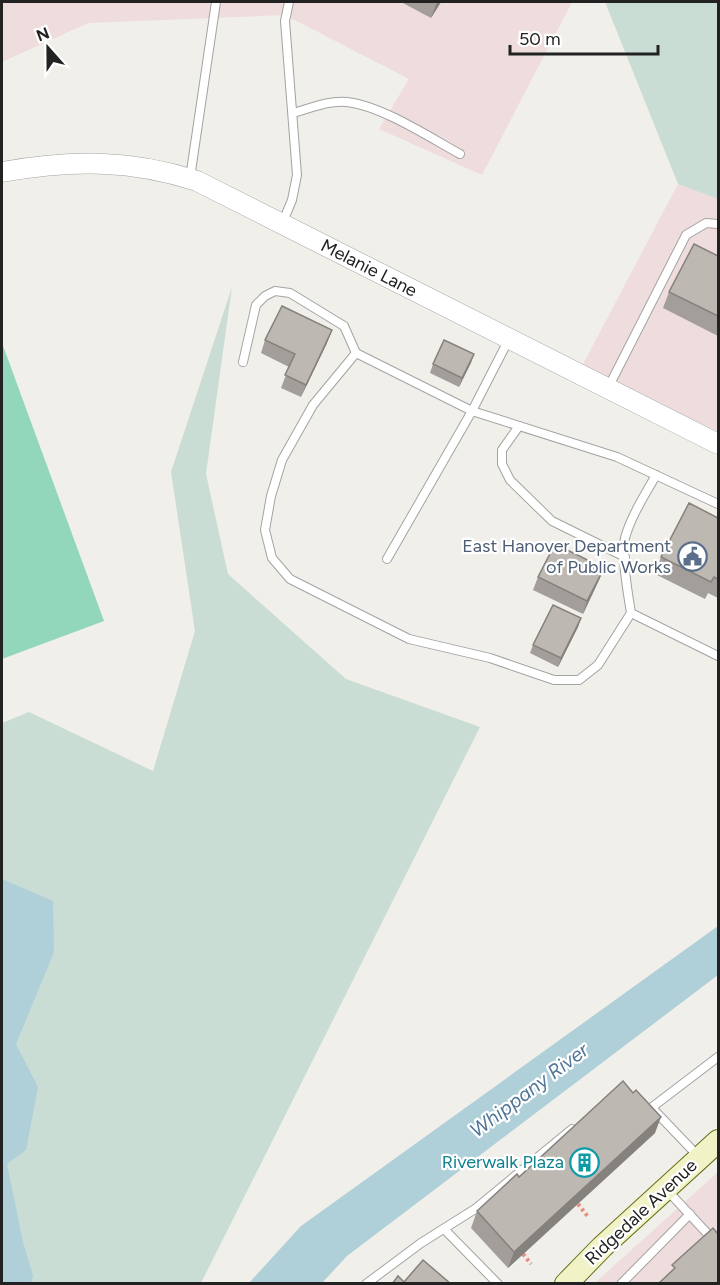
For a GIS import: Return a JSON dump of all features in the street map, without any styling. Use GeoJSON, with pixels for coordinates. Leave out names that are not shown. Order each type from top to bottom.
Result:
{"type":"FeatureCollection","features":[{"type":"Feature","properties":{"kind":"main road","name":"Ridgedale Avenue"},"geometry":{"type":"LineString","coordinates":[[566,1284],[666,1188],[712,1151]]}},
{"type":"Feature","properties":{"kind":"street","name":"Melanie Lane"},"geometry":{"type":"LineString","coordinates":[[2,172],[44,164],[81,162],[122,164],[162,170],[190,179],[226,194],[718,444]]}},
{"type":"Feature","properties":{"kind":"lane"},"geometry":{"type":"LineString","coordinates":[[190,179],[216,2]]}},
{"type":"Feature","properties":{"kind":"lane"},"geometry":{"type":"LineString","coordinates":[[282,224],[292,200],[297,175],[294,113],[285,21],[289,2]]}},
{"type":"Feature","properties":{"kind":"lane"},"geometry":{"type":"LineString","coordinates":[[294,113],[324,103],[347,102],[404,123],[460,154]]}},
{"type":"Feature","properties":{"kind":"lane"},"geometry":{"type":"LineString","coordinates":[[608,388],[686,235],[706,223],[718,224]]}},
{"type":"Feature","properties":{"kind":"lane"},"geometry":{"type":"LineString","coordinates":[[243,362],[256,304],[275,291],[290,294],[344,326],[356,353],[472,411],[616,457],[718,504]]}},
{"type":"Feature","properties":{"kind":"lane"},"geometry":{"type":"LineString","coordinates":[[387,559],[472,411],[509,338]]}},
{"type":"Feature","properties":{"kind":"lane"},"geometry":{"type":"LineString","coordinates":[[356,353],[313,405],[282,460],[271,496],[265,530],[272,558],[290,579],[409,639],[490,657],[554,680],[579,680],[598,665],[631,613],[624,540],[634,514],[656,475]]}},
{"type":"Feature","properties":{"kind":"lane"},"geometry":{"type":"LineString","coordinates":[[519,426],[502,450],[502,464],[510,480],[552,521],[625,556]]}},
{"type":"Feature","properties":{"kind":"lane"},"geometry":{"type":"LineString","coordinates":[[631,613],[718,656]]}},
{"type":"Feature","properties":{"kind":"lane"},"geometry":{"type":"LineString","coordinates":[[712,1151],[648,1105],[718,1057]]}},
{"type":"Feature","properties":{"kind":"lane"},"geometry":{"type":"LineString","coordinates":[[366,1284],[444,1228],[475,1209],[583,1120]]}},
{"type":"Feature","properties":{"kind":"lane"},"geometry":{"type":"LineString","coordinates":[[666,1188],[718,1245]]}},
{"type":"Feature","properties":{"kind":"lane"},"geometry":{"type":"LineString","coordinates":[[621,1284],[690,1214]]}},
{"type":"Feature","properties":{"kind":"lane"},"geometry":{"type":"LineString","coordinates":[[444,1228],[498,1284]]}},
{"type":"Feature","properties":{"kind":"path"},"geometry":{"type":"LineString","coordinates":[[578,1204],[589,1218]]}},
{"type":"Feature","properties":{"kind":"path"},"geometry":{"type":"LineString","coordinates":[[523,1254],[531,1264]]}},
{"type":"Feature","properties":{"kind":"shaded area"},"geometry":{"type":"Polygon","coordinates":[[[2,2],[572,2],[482,175],[379,129],[409,79],[285,15],[88,23],[2,62],[2,2]]]}},
{"type":"Feature","properties":{"kind":"shaded area"},"geometry":{"type":"Polygon","coordinates":[[[678,184],[718,199],[718,431],[580,370],[678,184]]]}},
{"type":"Feature","properties":{"kind":"shaded area"},"geometry":{"type":"Polygon","coordinates":[[[718,1172],[718,1283],[594,1284],[597,1281],[718,1172]]]}},
{"type":"Feature","properties":{"kind":"green space"},"geometry":{"type":"Polygon","coordinates":[[[605,2],[718,2],[718,199],[678,184],[605,2]]]}},
{"type":"Feature","properties":{"kind":"green space"},"geometry":{"type":"Polygon","coordinates":[[[232,287],[206,474],[228,574],[346,679],[480,727],[201,1283],[2,1284],[2,723],[29,712],[153,771],[195,631],[171,472],[232,287]]]}},
{"type":"Feature","properties":{"kind":"green space"},"geometry":{"type":"Polygon","coordinates":[[[2,343],[104,621],[2,659],[2,343]]]}},
{"type":"Feature","properties":{"kind":"water"},"geometry":{"type":"Polygon","coordinates":[[[2,879],[53,901],[54,952],[16,1044],[38,1087],[26,1150],[7,1164],[23,1242],[33,1275],[31,1283],[2,1283],[2,879]]]}},
{"type":"Feature","properties":{"kind":"water","name":"Whippany River"},"geometry":{"type":"Polygon","coordinates":[[[718,926],[718,975],[347,1256],[322,1283],[249,1283],[301,1226],[718,926]]]}},
{"type":"Feature","properties":{"kind":"building"},"geometry":{"type":"Polygon","coordinates":[[[694,244],[718,256],[718,316],[669,292],[694,244]]]}},
{"type":"Feature","properties":{"kind":"building"},"geometry":{"type":"Polygon","coordinates":[[[282,306],[332,330],[306,385],[285,375],[295,354],[265,340],[282,306]]]}},
{"type":"Feature","properties":{"kind":"building"},"geometry":{"type":"Polygon","coordinates":[[[444,340],[474,354],[462,378],[433,364],[444,340]]]}},
{"type":"Feature","properties":{"kind":"building","name":"East Hanover Department of Public Works"},"geometry":{"type":"Polygon","coordinates":[[[689,503],[718,518],[718,579],[714,577],[711,582],[661,557],[689,503]]]}},
{"type":"Feature","properties":{"kind":"building"},"geometry":{"type":"Polygon","coordinates":[[[555,544],[604,568],[587,601],[538,577],[555,544]]]}},
{"type":"Feature","properties":{"kind":"building"},"geometry":{"type":"Polygon","coordinates":[[[553,605],[581,618],[561,658],[533,645],[553,605]]]}},
{"type":"Feature","properties":{"kind":"building","name":"Riverwalk Plaza"},"geometry":{"type":"Polygon","coordinates":[[[623,1081],[633,1093],[636,1090],[661,1117],[514,1252],[477,1211],[517,1174],[519,1177],[623,1081]]]}},
{"type":"Feature","properties":{"kind":"building"},"geometry":{"type":"Polygon","coordinates":[[[713,1228],[718,1234],[718,1284],[658,1284],[675,1268],[672,1265],[713,1228]]]}},
{"type":"Feature","properties":{"kind":"building"},"geometry":{"type":"Polygon","coordinates":[[[423,1260],[451,1284],[392,1284],[398,1276],[404,1282],[423,1260]]]}},
{"type":"Feature","properties":{"kind":"place","name":"East Hanover Department of Public Works"},"geometry":{"type":"Point","coordinates":[692,556]}},
{"type":"Feature","properties":{"kind":"place","name":"Riverwalk Plaza"},"geometry":{"type":"Point","coordinates":[585,1162]}}]}
